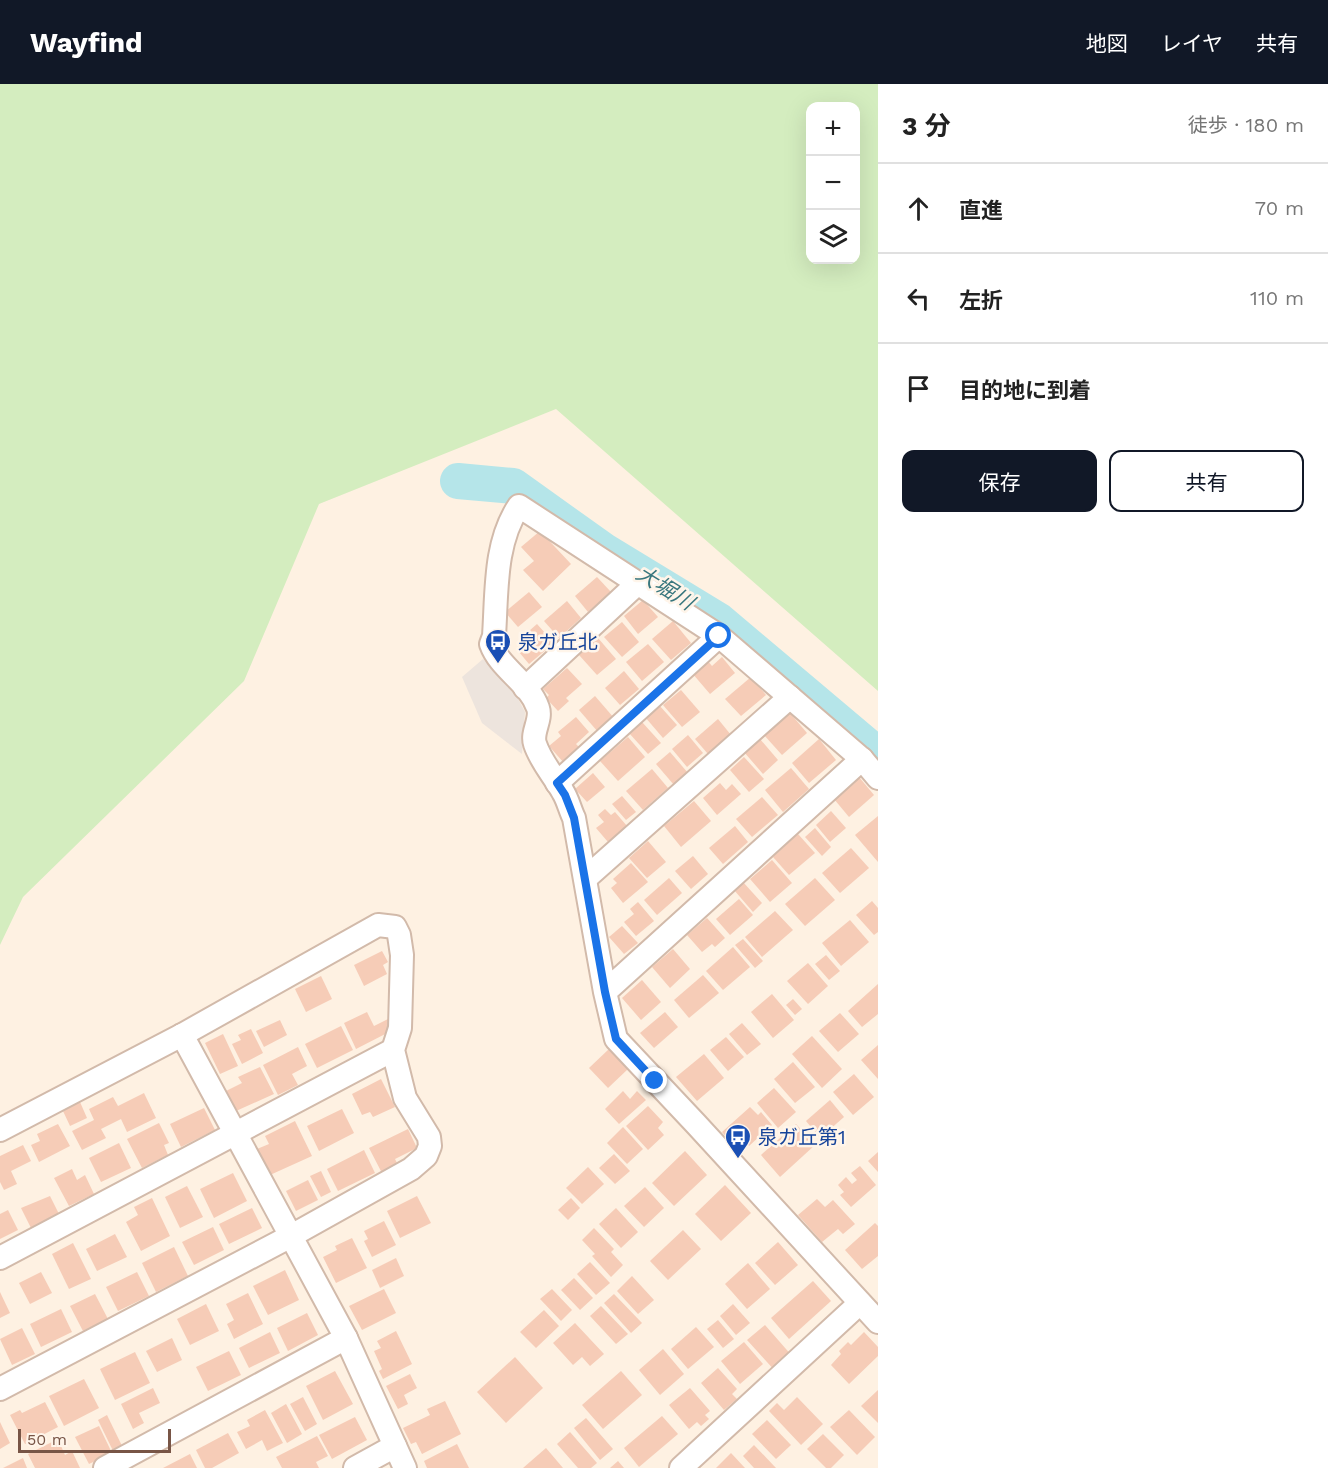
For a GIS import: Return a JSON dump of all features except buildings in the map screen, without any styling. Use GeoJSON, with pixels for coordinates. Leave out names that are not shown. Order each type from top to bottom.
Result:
{"type":"FeatureCollection","features":[{"type":"Feature","properties":{"kind":"street"},"geometry":{"type":"LineString","coordinates":[[878,778],[862,759],[719,636],[519,506],[511,518],[501,547],[494,636],[491,644],[497,657],[525,688],[538,708],[539,716],[534,740],[538,752],[565,795],[574,818],[605,992],[616,1039],[878,1322]]}},
{"type":"Feature","properties":{"kind":"street"},"geometry":{"type":"LineString","coordinates":[[525,688],[637,584]]}},
{"type":"Feature","properties":{"kind":"street"},"geometry":{"type":"LineString","coordinates":[[557,783],[719,636]]}},
{"type":"Feature","properties":{"kind":"street"},"geometry":{"type":"LineString","coordinates":[[586,878],[790,697]]}},
{"type":"Feature","properties":{"kind":"street"},"geometry":{"type":"LineString","coordinates":[[605,992],[862,759]]}},
{"type":"Feature","properties":{"kind":"street"},"geometry":{"type":"LineString","coordinates":[[0,1130],[182,1035],[364,932],[378,925],[395,927],[402,944],[400,1028],[393,1050],[405,1098],[429,1137],[430,1146],[426,1156],[411,1169],[291,1236],[1,1387]]}},
{"type":"Feature","properties":{"kind":"street"},"geometry":{"type":"LineString","coordinates":[[182,1035],[346,1338],[390,1449],[405,1468]]}},
{"type":"Feature","properties":{"kind":"street"},"geometry":{"type":"LineString","coordinates":[[0,1257],[393,1050]]}},
{"type":"Feature","properties":{"kind":"street"},"geometry":{"type":"LineString","coordinates":[[681,1468],[860,1303]]}},
{"type":"Feature","properties":{"kind":"street"},"geometry":{"type":"LineString","coordinates":[[105,1468],[346,1338]]}},
{"type":"Feature","properties":{"kind":"street"},"geometry":{"type":"LineString","coordinates":[[355,1468],[390,1449]]}},
{"type":"Feature","properties":{"kind":"street"},"geometry":{"type":"LineString","coordinates":[[368,1468],[390,1449]]}},
{"type":"Feature","properties":{"kind":"shaded area"},"geometry":{"type":"Polygon","coordinates":[[[483,659],[513,689],[525,712],[522,754],[482,723],[462,677],[483,659]]]}},
{"type":"Feature","properties":{"kind":"green space"},"geometry":{"type":"Polygon","coordinates":[[[0,84],[878,84],[878,691],[556,409],[319,504],[244,681],[23,897],[0,945],[0,84]]]}},
{"type":"Feature","properties":{"kind":"waterway","name":"大堀川"},"geometry":{"type":"LineString","coordinates":[[458,481],[513,486],[604,551],[719,621],[866,745],[878,759]]}},
{"type":"Feature","properties":{"kind":"place","name":"泉ガ丘北"},"geometry":{"type":"Point","coordinates":[498,665]}},
{"type":"Feature","properties":{"kind":"place","name":"泉ガ丘第1"},"geometry":{"type":"Point","coordinates":[738,1160]}},
{"type":"Feature","properties":{"kind":"route"},"geometry":{"type":"LineString","coordinates":[[655,1081],[616,1039],[605,992],[574,818],[565,795],[557,783],[719,636]]}}]}
